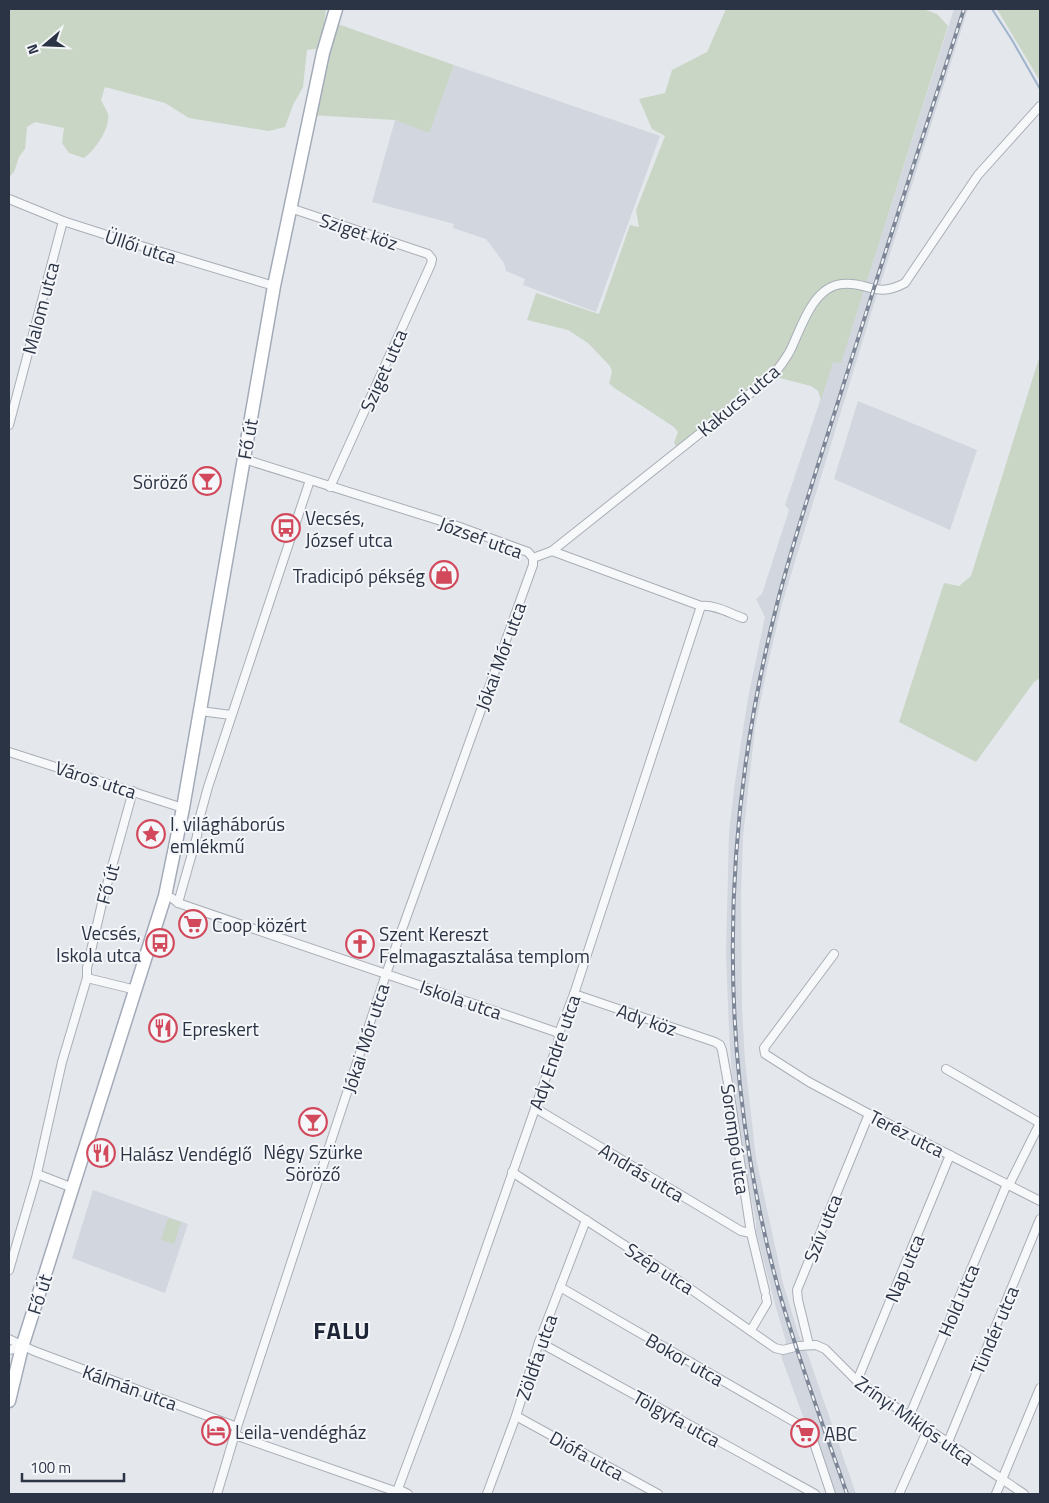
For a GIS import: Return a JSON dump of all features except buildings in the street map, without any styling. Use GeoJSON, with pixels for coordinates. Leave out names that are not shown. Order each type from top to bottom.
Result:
{"type":"FeatureCollection","features":[{"type":"Feature","properties":{"kind":"main road","name":"Fő út"},"geometry":{"type":"LineString","coordinates":[[9,1401],[22,1347],[165,896],[182,812],[274,286],[323,53],[336,9]]}},
{"type":"Feature","properties":{"kind":"street","name":"Kakucsi utca"},"geometry":{"type":"LineString","coordinates":[[552,551],[772,376],[786,357],[811,307],[828,289],[841,284],[849,284],[883,291],[904,283],[978,176],[1040,106]]}},
{"type":"Feature","properties":{"kind":"street","name":"Üllői utca"},"geometry":{"type":"LineString","coordinates":[[9,199],[63,221],[274,286]]}},
{"type":"Feature","properties":{"kind":"street","name":"Sziget köz"},"geometry":{"type":"LineString","coordinates":[[290,208],[428,254]]}},
{"type":"Feature","properties":{"kind":"street","name":"Malom utca"},"geometry":{"type":"LineString","coordinates":[[9,425],[12,397],[63,221]]}},
{"type":"Feature","properties":{"kind":"street","name":"Sziget utca"},"geometry":{"type":"LineString","coordinates":[[330,487],[431,264],[432,259],[428,254]]}},
{"type":"Feature","properties":{"kind":"street","name":"József utca"},"geometry":{"type":"LineString","coordinates":[[244,458],[457,526],[528,552],[533,558],[552,551],[701,606],[706,605],[743,618]]}},
{"type":"Feature","properties":{"kind":"street"},"geometry":{"type":"LineString","coordinates":[[178,903],[197,836],[198,820],[310,480]]}},
{"type":"Feature","properties":{"kind":"street","name":"Jókai Mór utca"},"geometry":{"type":"LineString","coordinates":[[217,1494],[237,1427],[386,974],[533,565],[533,558]]}},
{"type":"Feature","properties":{"kind":"street","name":"Ady Endre utca"},"geometry":{"type":"LineString","coordinates":[[397,1492],[454,1340],[558,1042],[559,1033],[574,994],[701,606]]}},
{"type":"Feature","properties":{"kind":"street"},"geometry":{"type":"LineString","coordinates":[[200,711],[232,715]]}},
{"type":"Feature","properties":{"kind":"street","name":"Város utca"},"geometry":{"type":"LineString","coordinates":[[9,752],[133,791],[182,812]]}},
{"type":"Feature","properties":{"kind":"street","name":"Fő út"},"geometry":{"type":"LineString","coordinates":[[9,1270],[37,1174],[62,1062],[86,978],[102,899],[133,791]]}},
{"type":"Feature","properties":{"kind":"street"},"geometry":{"type":"LineString","coordinates":[[182,812],[198,820]]}},
{"type":"Feature","properties":{"kind":"street","name":"Iskola utca"},"geometry":{"type":"LineString","coordinates":[[165,896],[172,898],[178,903],[559,1033]]}},
{"type":"Feature","properties":{"kind":"street","name":"Teréz utca"},"geometry":{"type":"LineString","coordinates":[[834,954],[764,1048],[765,1054],[809,1082],[1040,1201]]}},
{"type":"Feature","properties":{"kind":"street"},"geometry":{"type":"LineString","coordinates":[[86,978],[136,990]]}},
{"type":"Feature","properties":{"kind":"street","name":"Ady köz"},"geometry":{"type":"LineString","coordinates":[[574,994],[720,1045]]}},
{"type":"Feature","properties":{"kind":"street","name":"Sorompó utca"},"geometry":{"type":"LineString","coordinates":[[720,1045],[728,1083],[751,1233],[767,1303],[751,1330]]}},
{"type":"Feature","properties":{"kind":"street"},"geometry":{"type":"LineString","coordinates":[[946,1069],[1040,1123]]}},
{"type":"Feature","properties":{"kind":"street","name":"András utca"},"geometry":{"type":"LineString","coordinates":[[535,1108],[741,1231],[751,1233]]}},
{"type":"Feature","properties":{"kind":"street","name":"Szív utca"},"geometry":{"type":"LineString","coordinates":[[809,1345],[797,1290],[869,1114]]}},
{"type":"Feature","properties":{"kind":"street","name":"Hold utca"},"geometry":{"type":"LineString","coordinates":[[909,1417],[1008,1184],[1040,1123]]}},
{"type":"Feature","properties":{"kind":"street","name":"Nap utca"},"geometry":{"type":"LineString","coordinates":[[857,1381],[950,1156]]}},
{"type":"Feature","properties":{"kind":"street","name":"Szép utca"},"geometry":{"type":"LineString","coordinates":[[512,1172],[672,1276],[775,1348],[783,1350],[809,1345]]}},
{"type":"Feature","properties":{"kind":"street"},"geometry":{"type":"LineString","coordinates":[[37,1174],[72,1188]]}},
{"type":"Feature","properties":{"kind":"street","name":"Tündér utca"},"geometry":{"type":"LineString","coordinates":[[948,1442],[1040,1219]]}},
{"type":"Feature","properties":{"kind":"street","name":"Zöldfa utca"},"geometry":{"type":"LineString","coordinates":[[487,1494],[516,1416],[540,1342],[586,1220]]}},
{"type":"Feature","properties":{"kind":"street","name":"Bokor utca"},"geometry":{"type":"LineString","coordinates":[[560,1287],[810,1431],[830,1494]]}},
{"type":"Feature","properties":{"kind":"street","name":"Kálmán utca"},"geometry":{"type":"LineString","coordinates":[[9,1339],[22,1347],[237,1427]]}},
{"type":"Feature","properties":{"kind":"street","name":"Tölgyfa utca"},"geometry":{"type":"LineString","coordinates":[[540,1342],[805,1492],[815,1494]]}},
{"type":"Feature","properties":{"kind":"street","name":"Zrínyi Miklós utca"},"geometry":{"type":"LineString","coordinates":[[809,1345],[816,1345],[825,1349],[857,1381],[1024,1494]]}},
{"type":"Feature","properties":{"kind":"street"},"geometry":{"type":"LineString","coordinates":[[9,1350],[22,1347]]}},
{"type":"Feature","properties":{"kind":"street"},"geometry":{"type":"LineString","coordinates":[[996,1494],[1040,1388]]}},
{"type":"Feature","properties":{"kind":"street","name":"Diófa utca"},"geometry":{"type":"LineString","coordinates":[[516,1416],[658,1494]]}},
{"type":"Feature","properties":{"kind":"street"},"geometry":{"type":"LineString","coordinates":[[898,1494],[928,1429]]}},
{"type":"Feature","properties":{"kind":"street"},"geometry":{"type":"LineString","coordinates":[[235,1435],[397,1492],[408,1494]]}},
{"type":"Feature","properties":{"kind":"shaded area"},"geometry":{"type":"Polygon","coordinates":[[[954,9],[968,9],[874,304],[782,604],[755,728],[743,837],[741,896],[742,1008],[745,1061],[756,1158],[783,1283],[799,1336],[808,1355],[856,1494],[827,1494],[813,1444],[781,1356],[786,1342],[756,1231],[756,1221],[744,1165],[732,1077],[729,1031],[726,953],[729,833],[748,698],[765,617],[756,599],[762,594],[789,510],[785,505],[833,362],[841,362],[954,9]]]}},
{"type":"Feature","properties":{"kind":"shaded area"},"geometry":{"type":"Polygon","coordinates":[[[454,65],[660,136],[596,312],[523,285],[525,279],[506,271],[504,263],[486,239],[453,228],[454,224],[372,202],[395,120],[429,132],[454,65]]]}},
{"type":"Feature","properties":{"kind":"shaded area"},"geometry":{"type":"Polygon","coordinates":[[[858,401],[977,450],[950,530],[834,479],[858,401]]]}},
{"type":"Feature","properties":{"kind":"shaded area"},"geometry":{"type":"Polygon","coordinates":[[[93,1190],[188,1224],[165,1293],[72,1258],[93,1190]]]}},
{"type":"Feature","properties":{"kind":"green space"},"geometry":{"type":"Polygon","coordinates":[[[9,9],[326,9],[321,48],[307,50],[303,87],[293,105],[285,127],[269,131],[189,118],[165,103],[105,87],[101,100],[108,114],[107,126],[101,139],[88,155],[84,158],[69,153],[62,143],[64,128],[35,122],[27,127],[25,149],[19,157],[14,172],[9,177],[9,9]]]}},
{"type":"Feature","properties":{"kind":"green space"},"geometry":{"type":"Polygon","coordinates":[[[726,9],[923,9],[937,14],[948,26],[841,363],[833,362],[821,400],[818,391],[811,386],[772,376],[679,449],[674,443],[678,432],[674,427],[613,387],[609,383],[612,372],[610,366],[588,343],[568,330],[527,320],[536,293],[599,314],[630,225],[639,227],[636,210],[665,136],[652,129],[639,99],[665,93],[672,70],[707,52],[726,9]]]}},
{"type":"Feature","properties":{"kind":"green space"},"geometry":{"type":"Polygon","coordinates":[[[997,9],[1040,9],[1040,81],[997,9]]]}},
{"type":"Feature","properties":{"kind":"green space"},"geometry":{"type":"Polygon","coordinates":[[[332,22],[454,65],[429,133],[395,120],[310,115],[332,22]]]}},
{"type":"Feature","properties":{"kind":"green space"},"geometry":{"type":"Polygon","coordinates":[[[1040,355],[1040,678],[1034,682],[976,762],[899,722],[944,583],[959,586],[971,576],[1040,355]]]}},
{"type":"Feature","properties":{"kind":"green space"},"geometry":{"type":"Polygon","coordinates":[[[168,1218],[181,1222],[174,1244],[161,1240],[168,1218]]]}},
{"type":"Feature","properties":{"kind":"waterway"},"geometry":{"type":"LineString","coordinates":[[992,9],[1040,89]]}},
{"type":"Feature","properties":{"kind":"railway"},"geometry":{"type":"LineString","coordinates":[[847,1494],[783,1305],[762,1224],[747,1141],[735,1026],[733,965],[737,844],[743,783],[752,723],[763,663],[784,576],[964,9]]}},
{"type":"Feature","properties":{"kind":"place","name":"Söröző"},"geometry":{"type":"Point","coordinates":[207,481]}},
{"type":"Feature","properties":{"kind":"place","name":"Vecsés, József utca"},"geometry":{"type":"Point","coordinates":[286,528]}},
{"type":"Feature","properties":{"kind":"place","name":"Tradicipó pékség"},"geometry":{"type":"Point","coordinates":[444,575]}},
{"type":"Feature","properties":{"kind":"place","name":"I. világháborús emlékmű"},"geometry":{"type":"Point","coordinates":[151,834]}},
{"type":"Feature","properties":{"kind":"place","name":"Coop közért"},"geometry":{"type":"Point","coordinates":[193,924]}},
{"type":"Feature","properties":{"kind":"place","name":"Vecsés, Iskola utca"},"geometry":{"type":"Point","coordinates":[160,943]}},
{"type":"Feature","properties":{"kind":"place","name":"Szent Kereszt Felmagasztalása templom"},"geometry":{"type":"Point","coordinates":[360,944]}},
{"type":"Feature","properties":{"kind":"place","name":"Epreskert"},"geometry":{"type":"Point","coordinates":[163,1028]}},
{"type":"Feature","properties":{"kind":"place","name":"Négy Szürke Söröző"},"geometry":{"type":"Point","coordinates":[313,1122]}},
{"type":"Feature","properties":{"kind":"place","name":"Halász Vendéglő"},"geometry":{"type":"Point","coordinates":[101,1153]}},
{"type":"Feature","properties":{"kind":"place","name":"Leila-vendégház"},"geometry":{"type":"Point","coordinates":[216,1431]}},
{"type":"Feature","properties":{"kind":"place","name":"ABC"},"geometry":{"type":"Point","coordinates":[805,1433]}},
{"type":"Feature","properties":{"kind":"district","name":"FALU"},"geometry":{"type":"Point","coordinates":[342,1330]}}]}
